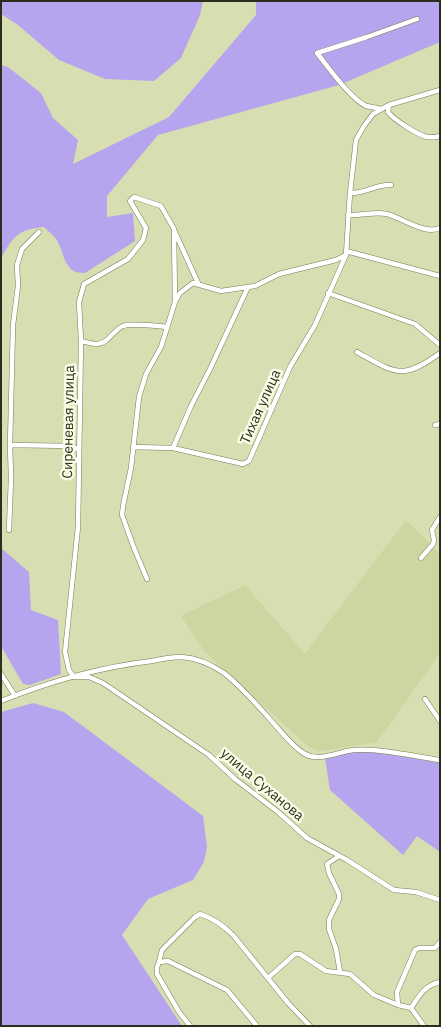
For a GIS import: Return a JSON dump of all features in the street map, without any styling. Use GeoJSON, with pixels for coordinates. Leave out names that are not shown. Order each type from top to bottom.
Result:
{"type":"FeatureCollection","features":[{"type":"Feature","properties":{"kind":"street"},"geometry":{"type":"LineString","coordinates":[[382,109],[366,106],[357,99],[332,74],[317,53],[417,19]]}},
{"type":"Feature","properties":{"kind":"street"},"geometry":{"type":"LineString","coordinates":[[346,253],[356,140],[367,120],[389,105],[440,90]]}},
{"type":"Feature","properties":{"kind":"street"},"geometry":{"type":"LineString","coordinates":[[389,105],[388,112],[395,119],[424,136],[430,138],[440,136]]}},
{"type":"Feature","properties":{"kind":"street"},"geometry":{"type":"LineString","coordinates":[[350,193],[369,190],[378,185],[391,185]]}},
{"type":"Feature","properties":{"kind":"street","name":"Сиреневая улица"},"geometry":{"type":"LineString","coordinates":[[74,676],[69,670],[65,652],[78,527],[81,341],[79,302],[84,284],[128,259],[145,237],[146,228],[130,201],[134,197],[161,206],[174,229]]}},
{"type":"Feature","properties":{"kind":"street"},"geometry":{"type":"LineString","coordinates":[[348,215],[361,216],[376,212],[410,224],[434,230],[440,228]]}},
{"type":"Feature","properties":{"kind":"street"},"geometry":{"type":"LineString","coordinates":[[174,229],[198,283]]}},
{"type":"Feature","properties":{"kind":"street"},"geometry":{"type":"LineString","coordinates":[[174,229],[175,302]]}},
{"type":"Feature","properties":{"kind":"street"},"geometry":{"type":"LineString","coordinates":[[9,530],[13,325],[18,286],[17,266],[22,248],[38,232]]}},
{"type":"Feature","properties":{"kind":"street"},"geometry":{"type":"LineString","coordinates":[[147,579],[122,515],[133,447],[138,397],[143,381],[161,347],[175,302],[180,293],[193,283],[221,291],[256,286],[278,274],[336,260],[346,253],[440,276]]}},
{"type":"Feature","properties":{"kind":"street","name":"Тихая улица"},"geometry":{"type":"LineString","coordinates":[[133,447],[173,448],[243,464],[249,461],[290,367],[315,325],[346,253]]}},
{"type":"Feature","properties":{"kind":"street"},"geometry":{"type":"LineString","coordinates":[[173,448],[248,287]]}},
{"type":"Feature","properties":{"kind":"street"},"geometry":{"type":"LineString","coordinates":[[328,293],[415,324],[440,346]]}},
{"type":"Feature","properties":{"kind":"street"},"geometry":{"type":"LineString","coordinates":[[81,341],[95,344],[102,343],[122,326],[128,325],[167,327]]}},
{"type":"Feature","properties":{"kind":"street"},"geometry":{"type":"LineString","coordinates":[[357,352],[392,371],[399,372],[418,366],[440,353]]}},
{"type":"Feature","properties":{"kind":"street"},"geometry":{"type":"LineString","coordinates":[[10,445],[72,446],[79,448],[80,451]]}},
{"type":"Feature","properties":{"kind":"street"},"geometry":{"type":"LineString","coordinates":[[421,558],[433,544],[432,530],[440,517]]}},
{"type":"Feature","properties":{"kind":"street"},"geometry":{"type":"LineString","coordinates":[[1,701],[74,676],[135,663],[181,657],[195,659],[224,673],[253,700],[294,746],[305,754],[314,757],[372,749],[440,760]]}},
{"type":"Feature","properties":{"kind":"street"},"geometry":{"type":"LineString","coordinates":[[1,674],[15,696]]}},
{"type":"Feature","properties":{"kind":"street","name":"улица Суханова"},"geometry":{"type":"LineString","coordinates":[[74,676],[89,677],[96,680],[209,755],[235,779],[278,812],[307,838],[394,890],[416,892],[440,900]]}},
{"type":"Feature","properties":{"kind":"street"},"geometry":{"type":"LineString","coordinates":[[1,695],[9,698]]}},
{"type":"Feature","properties":{"kind":"street"},"geometry":{"type":"LineString","coordinates":[[425,698],[440,721]]}},
{"type":"Feature","properties":{"kind":"street"},"geometry":{"type":"LineString","coordinates":[[339,856],[328,864],[329,873],[339,894],[339,899],[329,920],[329,928],[336,949],[340,972]]}},
{"type":"Feature","properties":{"kind":"street"},"geometry":{"type":"LineString","coordinates":[[190,1026],[179,1012],[157,974],[157,967],[162,950],[200,914],[225,927],[310,1026]]}},
{"type":"Feature","properties":{"kind":"street"},"geometry":{"type":"LineString","coordinates":[[398,1005],[397,992],[415,950],[419,948],[435,948],[440,942]]}},
{"type":"Feature","properties":{"kind":"street"},"geometry":{"type":"LineString","coordinates":[[268,978],[295,954],[300,954],[326,971],[350,974],[368,990],[398,1005],[411,1008],[424,1026]]}},
{"type":"Feature","properties":{"kind":"street"},"geometry":{"type":"LineString","coordinates":[[159,962],[168,961],[227,990],[257,1026]]}},
{"type":"Feature","properties":{"kind":"street"},"geometry":{"type":"LineString","coordinates":[[411,1008],[423,991],[433,984],[440,982]]}},
{"type":"Feature","properties":{"kind":"shaded area"},"geometry":{"type":"Polygon","coordinates":[[[1,1],[203,1],[200,15],[181,58],[154,81],[105,79],[59,60],[18,25],[1,14],[1,1]]]}},
{"type":"Feature","properties":{"kind":"shaded area"},"geometry":{"type":"Polygon","coordinates":[[[256,1],[440,1],[440,42],[339,85],[158,135],[107,196],[107,217],[133,213],[135,241],[85,273],[78,273],[70,268],[64,259],[57,240],[44,227],[28,230],[17,235],[1,258],[1,65],[8,67],[41,93],[53,118],[78,140],[73,164],[169,117],[256,15],[256,1]]]}},
{"type":"Feature","properties":{"kind":"shaded area"},"geometry":{"type":"Polygon","coordinates":[[[406,520],[440,554],[440,653],[377,742],[320,751],[309,747],[205,652],[181,616],[245,585],[305,654],[406,520]]]}},
{"type":"Feature","properties":{"kind":"shaded area"},"geometry":{"type":"Polygon","coordinates":[[[1,548],[29,572],[31,610],[58,620],[61,674],[30,685],[23,684],[1,646],[1,548]]]}},
{"type":"Feature","properties":{"kind":"shaded area"},"geometry":{"type":"Polygon","coordinates":[[[33,703],[64,712],[203,816],[207,847],[204,862],[193,880],[148,899],[122,935],[182,1026],[1,1026],[1,712],[33,703]]]}},
{"type":"Feature","properties":{"kind":"shaded area"},"geometry":{"type":"Polygon","coordinates":[[[351,752],[378,752],[440,763],[440,852],[417,836],[403,855],[330,790],[325,758],[351,752]]]}}]}
